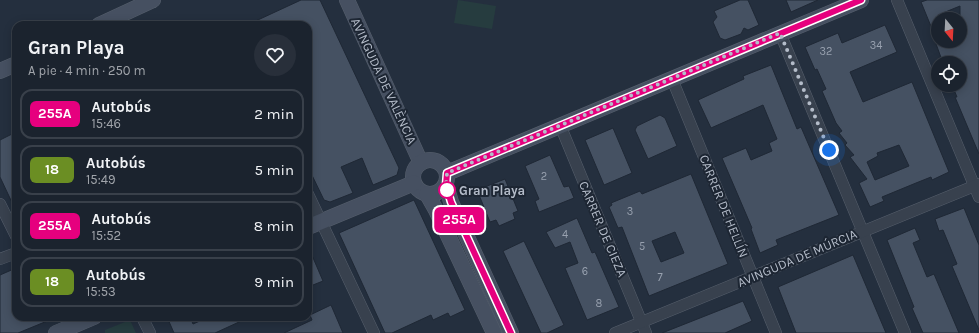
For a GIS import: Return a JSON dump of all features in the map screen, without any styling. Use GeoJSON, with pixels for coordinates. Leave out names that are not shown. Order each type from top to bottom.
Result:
{"type":"FeatureCollection","features":[{"type":"Feature","properties":{"kind":"street"},"geometry":{"type":"LineString","coordinates":[[108,21],[153,0]]}},
{"type":"Feature","properties":{"kind":"street","name":"AVINGUDA DE VALÈNCIA"},"geometry":{"type":"LineString","coordinates":[[347,0],[421,163]]}},
{"type":"Feature","properties":{"kind":"street"},"geometry":{"type":"LineString","coordinates":[[511,333],[451,202],[447,179],[444,167],[436,161],[429,160],[421,163],[414,171],[414,183],[419,190],[427,194],[438,193],[447,179],[560,125],[861,0]]}},
{"type":"Feature","properties":{"kind":"street"},"geometry":{"type":"LineString","coordinates":[[897,0],[977,185],[979,197]]}},
{"type":"Feature","properties":{"kind":"street"},"geometry":{"type":"LineString","coordinates":[[780,33],[905,333]]}},
{"type":"Feature","properties":{"kind":"street"},"geometry":{"type":"LineString","coordinates":[[0,71],[12,66]]}},
{"type":"Feature","properties":{"kind":"street","name":"CARRER DE HELLÍN"},"geometry":{"type":"LineString","coordinates":[[672,79],[776,333]]}},
{"type":"Feature","properties":{"kind":"street","name":"CARRER DE CIEZA"},"geometry":{"type":"LineString","coordinates":[[560,125],[646,333]]}},
{"type":"Feature","properties":{"kind":"street"},"geometry":{"type":"LineString","coordinates":[[315,224],[414,183]]}},
{"type":"Feature","properties":{"kind":"street","name":"AVINGUDA DE MÚRCIA"},"geometry":{"type":"LineString","coordinates":[[615,333],[977,185]]}},
{"type":"Feature","properties":{"kind":"street"},"geometry":{"type":"LineString","coordinates":[[427,194],[494,333]]}},
{"type":"Feature","properties":{"kind":"street"},"geometry":{"type":"LineString","coordinates":[[0,204],[12,228]]}},
{"type":"Feature","properties":{"kind":"street"},"geometry":{"type":"LineString","coordinates":[[312,211],[315,224],[374,333]]}},
{"type":"Feature","properties":{"kind":"street"},"geometry":{"type":"LineString","coordinates":[[0,259],[12,254]]}},
{"type":"Feature","properties":{"kind":"street"},"geometry":{"type":"LineString","coordinates":[[56,333],[84,321]]}},
{"type":"Feature","properties":{"kind":"street"},"geometry":{"type":"LineString","coordinates":[[144,321],[150,333]]}},
{"type":"Feature","properties":{"kind":"green space"},"geometry":{"type":"Polygon","coordinates":[[[458,0],[496,6],[492,29],[454,23],[458,0]]]}},
{"type":"Feature","properties":{"kind":"green space"},"geometry":{"type":"Polygon","coordinates":[[[130,321],[136,333],[105,333],[105,330],[130,321]]]}},
{"type":"Feature","properties":{"kind":"building"},"geometry":{"type":"Polygon","coordinates":[[[301,0],[320,0],[399,168],[397,175],[373,185],[362,158],[341,167],[353,193],[330,202],[324,200],[312,175],[312,21],[256,21],[301,0]]]}},
{"type":"Feature","properties":{"kind":"building"},"geometry":{"type":"Polygon","coordinates":[[[740,0],[748,0],[759,25],[748,30],[744,28],[741,34],[725,40],[720,38],[713,22],[717,17],[714,11],[740,0]]]}},
{"type":"Feature","properties":{"kind":"building"},"geometry":{"type":"Polygon","coordinates":[[[786,0],[818,0],[791,12],[786,0]]]}},
{"type":"Feature","properties":{"kind":"building"},"geometry":{"type":"Polygon","coordinates":[[[927,0],[979,0],[979,154],[955,97],[957,97],[955,92],[967,92],[967,56],[940,56],[938,48],[967,48],[967,12],[960,12],[960,6],[945,12],[931,12],[931,26],[921,2],[927,0]]]}},
{"type":"Feature","properties":{"kind":"building"},"geometry":{"type":"Polygon","coordinates":[[[885,25],[897,52],[850,72],[863,102],[912,82],[949,172],[932,180],[931,177],[882,197],[884,201],[870,207],[859,183],[867,179],[850,157],[854,155],[845,145],[847,143],[839,133],[842,131],[836,123],[822,91],[826,89],[817,69],[815,70],[805,47],[838,33],[842,43],[885,25]],[[899,145],[877,153],[878,156],[867,162],[875,180],[909,166],[899,145]]]}},
{"type":"Feature","properties":{"kind":"building"},"geometry":{"type":"Polygon","coordinates":[[[771,65],[797,129],[801,127],[839,215],[776,240],[778,245],[760,253],[751,229],[752,228],[722,158],[746,148],[751,160],[772,151],[769,143],[777,139],[763,105],[711,128],[698,100],[744,79],[743,76],[771,65]]]}},
{"type":"Feature","properties":{"kind":"building"},"geometry":{"type":"Polygon","coordinates":[[[660,115],[665,118],[677,146],[648,159],[635,130],[637,126],[660,115]]]}},
{"type":"Feature","properties":{"kind":"building"},"geometry":{"type":"Polygon","coordinates":[[[613,128],[632,173],[604,185],[585,140],[613,128]]]}},
{"type":"Feature","properties":{"kind":"building"},"geometry":{"type":"Polygon","coordinates":[[[12,134],[12,202],[0,177],[0,140],[12,134]]]}},
{"type":"Feature","properties":{"kind":"building"},"geometry":{"type":"Polygon","coordinates":[[[550,155],[564,187],[569,186],[574,198],[539,212],[535,201],[539,199],[525,166],[550,155]]]}},
{"type":"Feature","properties":{"kind":"building"},"geometry":{"type":"Polygon","coordinates":[[[691,174],[728,264],[649,296],[622,227],[618,228],[609,207],[612,205],[611,203],[640,191],[642,194],[691,174]],[[675,232],[652,241],[661,262],[684,253],[675,232]]]}},
{"type":"Feature","properties":{"kind":"building"},"geometry":{"type":"Polygon","coordinates":[[[505,179],[518,211],[513,213],[515,219],[499,226],[496,220],[490,222],[477,190],[505,179]]]}},
{"type":"Feature","properties":{"kind":"building"},"geometry":{"type":"Polygon","coordinates":[[[414,200],[465,310],[450,317],[448,313],[433,320],[431,315],[392,333],[385,333],[339,233],[414,200]]]}},
{"type":"Feature","properties":{"kind":"building"},"geometry":{"type":"Polygon","coordinates":[[[964,208],[979,245],[979,330],[952,266],[957,264],[943,230],[939,231],[935,219],[964,208]]]}},
{"type":"Feature","properties":{"kind":"building"},"geometry":{"type":"Polygon","coordinates":[[[577,218],[592,253],[595,252],[619,307],[587,320],[565,268],[578,263],[570,242],[555,248],[546,232],[577,218]]]}},
{"type":"Feature","properties":{"kind":"building"},"geometry":{"type":"Polygon","coordinates":[[[915,228],[920,240],[913,243],[927,277],[934,274],[959,333],[923,333],[912,308],[914,307],[887,240],[915,228]]]}},
{"type":"Feature","properties":{"kind":"building"},"geometry":{"type":"Polygon","coordinates":[[[524,241],[564,325],[547,333],[541,333],[503,251],[524,241]]]}},
{"type":"Feature","properties":{"kind":"building"},"geometry":{"type":"Polygon","coordinates":[[[312,255],[323,281],[312,285],[312,255]]]}},
{"type":"Feature","properties":{"kind":"building"},"geometry":{"type":"Polygon","coordinates":[[[853,255],[886,333],[796,333],[778,287],[853,255]]]}},
{"type":"Feature","properties":{"kind":"building"},"geometry":{"type":"Polygon","coordinates":[[[12,270],[12,321],[47,321],[18,333],[0,333],[0,275],[12,270]]]}},
{"type":"Feature","properties":{"kind":"building"},"geometry":{"type":"Polygon","coordinates":[[[743,301],[752,321],[725,333],[662,333],[743,301]]]}},
{"type":"Feature","properties":{"kind":"building"},"geometry":{"type":"Polygon","coordinates":[[[331,305],[343,333],[284,333],[312,321],[312,314],[331,305]]]}},
{"type":"Feature","properties":{"kind":"building"},"geometry":{"type":"Polygon","coordinates":[[[169,321],[192,321],[193,324],[200,321],[241,321],[215,333],[174,333],[169,321]]]}},
{"type":"Feature","properties":{"kind":"bus line","name":"255A"},"geometry":{"type":"LineString","coordinates":[[511,333],[451,202],[446,185],[448,179],[447,173],[861,0]]}},
{"type":"Feature","properties":{"kind":"place","name":"Gran Playa"},"geometry":{"type":"Point","coordinates":[447,190]}},
{"type":"Feature","properties":{"kind":"route"},"geometry":{"type":"LineString","coordinates":[[447,190],[448,193],[446,185],[448,179],[447,173],[780,33],[829,150]]}}]}
